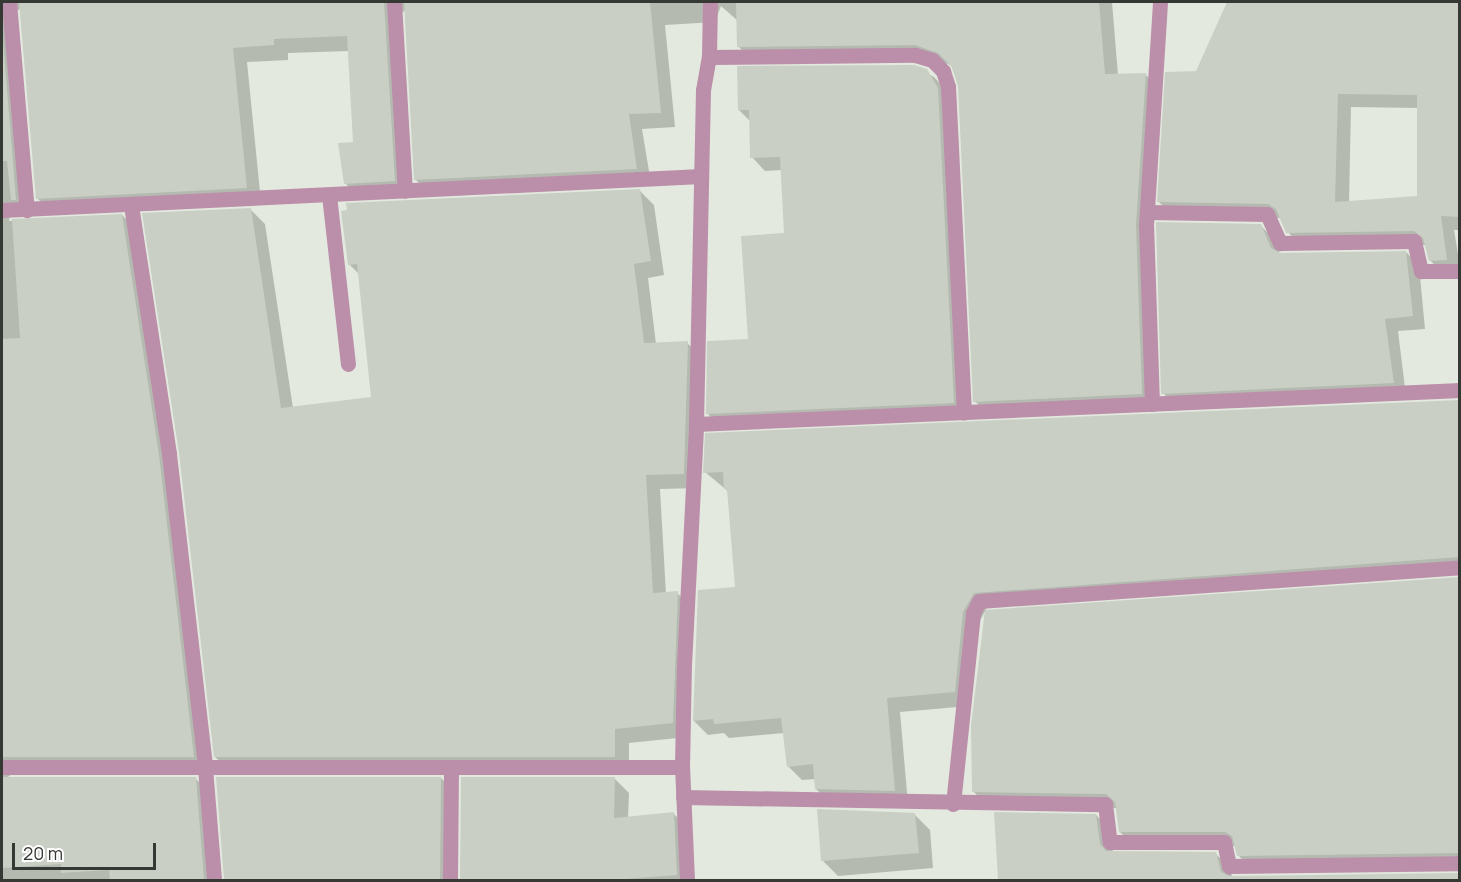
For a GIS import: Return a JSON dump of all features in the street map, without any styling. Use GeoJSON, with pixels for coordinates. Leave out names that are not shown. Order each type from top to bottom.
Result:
{"type":"FeatureCollection","features":[{"type":"Feature","properties":{"kind":"street"},"geometry":{"type":"LineString","coordinates":[[9,2],[27,210]]}},
{"type":"Feature","properties":{"kind":"street"},"geometry":{"type":"LineString","coordinates":[[394,2],[405,191]]}},
{"type":"Feature","properties":{"kind":"street"},"geometry":{"type":"LineString","coordinates":[[687,880],[682,767],[696,424],[703,90],[709,57],[710,2]]}},
{"type":"Feature","properties":{"kind":"street"},"geometry":{"type":"LineString","coordinates":[[1152,404],[1147,212],[1160,2]]}},
{"type":"Feature","properties":{"kind":"street"},"geometry":{"type":"LineString","coordinates":[[709,57],[915,55],[932,60],[943,70],[948,86],[964,413]]}},
{"type":"Feature","properties":{"kind":"street"},"geometry":{"type":"LineString","coordinates":[[2,210],[701,176]]}},
{"type":"Feature","properties":{"kind":"street"},"geometry":{"type":"LineString","coordinates":[[330,195],[348,364]]}},
{"type":"Feature","properties":{"kind":"street"},"geometry":{"type":"LineString","coordinates":[[131,205],[169,454],[206,767],[214,880]]}},
{"type":"Feature","properties":{"kind":"street"},"geometry":{"type":"LineString","coordinates":[[1147,212],[1267,214],[1280,243],[1414,241],[1421,271],[1460,272]]}},
{"type":"Feature","properties":{"kind":"street"},"geometry":{"type":"LineString","coordinates":[[696,424],[1460,390]]}},
{"type":"Feature","properties":{"kind":"street"},"geometry":{"type":"LineString","coordinates":[[953,804],[973,613],[979,601],[1460,567]]}},
{"type":"Feature","properties":{"kind":"street"},"geometry":{"type":"LineString","coordinates":[[2,767],[682,767]]}},
{"type":"Feature","properties":{"kind":"street"},"geometry":{"type":"LineString","coordinates":[[450,880],[451,767]]}},
{"type":"Feature","properties":{"kind":"street"},"geometry":{"type":"LineString","coordinates":[[683,797],[953,804],[1105,804],[1110,842],[1224,842],[1229,866],[1460,863]]}},
{"type":"Feature","properties":{"kind":"building"},"geometry":{"type":"Polygon","coordinates":[[[19,2],[384,2],[395,181],[344,184],[338,143],[353,142],[347,36],[274,39],[274,45],[233,48],[247,188],[36,199],[19,2]]]}},
{"type":"Feature","properties":{"kind":"building"},"geometry":{"type":"Polygon","coordinates":[[[404,2],[650,2],[661,113],[629,114],[637,169],[414,180],[404,2]]]}},
{"type":"Feature","properties":{"kind":"building"},"geometry":{"type":"Polygon","coordinates":[[[736,2],[1099,2],[1105,74],[1146,73],[1136,225],[1142,394],[973,402],[958,86],[952,67],[938,53],[915,45],[737,47],[736,2]]]}},
{"type":"Feature","properties":{"kind":"building"},"geometry":{"type":"Polygon","coordinates":[[[1227,2],[1460,2],[1460,217],[1441,216],[1447,260],[1429,261],[1423,238],[1414,231],[1286,233],[1276,209],[1268,204],[1157,202],[1165,72],[1196,71],[1227,2]],[[1338,94],[1335,202],[1417,196],[1417,95],[1338,94]]]}},
{"type":"Feature","properties":{"kind":"building"},"geometry":{"type":"Polygon","coordinates":[[[2,28],[16,200],[11,200],[7,161],[2,161],[2,28]]]}},
{"type":"Feature","properties":{"kind":"building"},"geometry":{"type":"Polygon","coordinates":[[[914,65],[927,69],[938,88],[954,403],[706,414],[707,341],[748,339],[741,236],[784,233],[780,157],[750,158],[749,110],[738,110],[737,66],[914,65]]]}},
{"type":"Feature","properties":{"kind":"building"},"geometry":{"type":"Polygon","coordinates":[[[640,189],[651,261],[634,264],[644,343],[688,341],[684,474],[646,475],[653,593],[678,591],[673,723],[615,729],[615,757],[214,757],[179,453],[142,213],[251,208],[281,408],[371,397],[357,264],[348,265],[341,211],[347,210],[346,203],[640,189]]]}},
{"type":"Feature","properties":{"kind":"building"},"geometry":{"type":"Polygon","coordinates":[[[122,214],[159,455],[194,757],[2,757],[2,339],[20,338],[12,219],[122,214]]]}},
{"type":"Feature","properties":{"kind":"building"},"geometry":{"type":"Polygon","coordinates":[[[1156,222],[1261,224],[1271,248],[1280,253],[1406,251],[1413,316],[1385,319],[1394,383],[1161,394],[1156,222]]]}},
{"type":"Feature","properties":{"kind":"building"},"geometry":{"type":"Polygon","coordinates":[[[1460,400],[1460,557],[974,593],[963,612],[955,692],[887,698],[895,791],[815,789],[813,764],[787,767],[781,718],[714,724],[713,719],[693,721],[698,590],[735,587],[727,489],[724,489],[723,472],[703,473],[705,433],[1460,400]]]}},
{"type":"Feature","properties":{"kind":"building"},"geometry":{"type":"Polygon","coordinates":[[[1460,577],[1460,853],[1237,856],[1232,836],[1225,832],[1119,832],[1115,802],[1106,794],[972,792],[971,726],[985,610],[1460,577]]]}},
{"type":"Feature","properties":{"kind":"building"},"geometry":{"type":"Polygon","coordinates":[[[2,777],[196,777],[204,880],[110,880],[109,870],[61,873],[61,864],[2,868],[2,777]]]}},
{"type":"Feature","properties":{"kind":"building"},"geometry":{"type":"Polygon","coordinates":[[[216,777],[441,777],[440,880],[224,880],[216,777]]]}},
{"type":"Feature","properties":{"kind":"building"},"geometry":{"type":"Polygon","coordinates":[[[461,777],[615,777],[614,818],[674,812],[677,875],[613,880],[460,880],[461,777]]]}},
{"type":"Feature","properties":{"kind":"building"},"geometry":{"type":"Polygon","coordinates":[[[817,809],[915,813],[919,853],[821,861],[817,809]]]}},
{"type":"Feature","properties":{"kind":"building"},"geometry":{"type":"Polygon","coordinates":[[[994,812],[1096,814],[1100,844],[1106,851],[1216,852],[1221,872],[1229,876],[1460,873],[1460,880],[998,880],[994,812]]]}}]}
